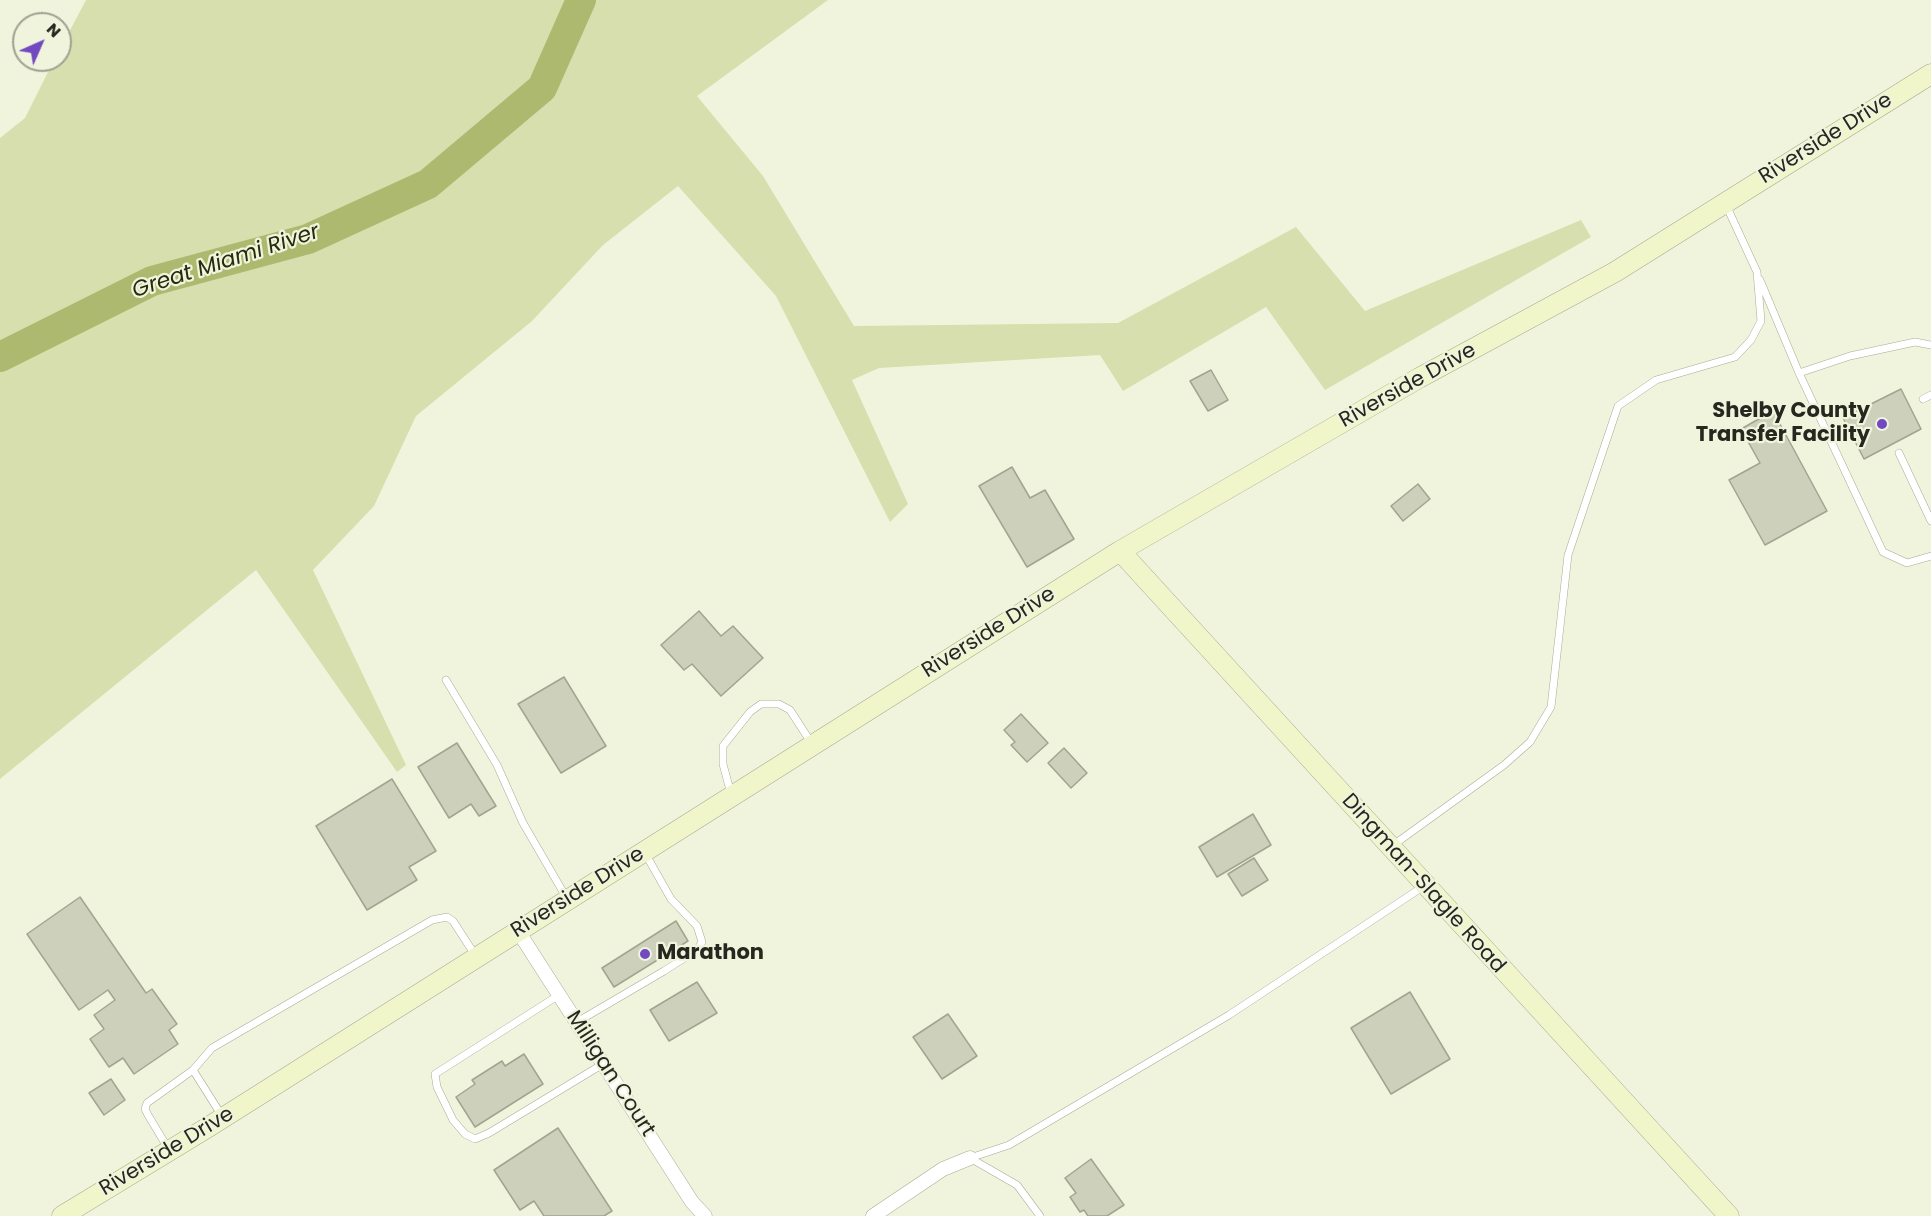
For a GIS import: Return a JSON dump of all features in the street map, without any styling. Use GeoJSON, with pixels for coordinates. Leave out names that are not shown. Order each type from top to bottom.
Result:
{"type":"FeatureCollection","features":[{"type":"Feature","properties":{"kind":"main road","name":"Riverside Drive"},"geometry":{"type":"LineString","coordinates":[[62,1216],[223,1118],[1120,551],[1419,378],[1615,272],[1931,74]]}},
{"type":"Feature","properties":{"kind":"main road","name":"Dingman-Slagle Road"},"geometry":{"type":"LineString","coordinates":[[1120,551],[1728,1216]]}},
{"type":"Feature","properties":{"kind":"street","name":"Milligan Court"},"geometry":{"type":"LineString","coordinates":[[518,931],[692,1202],[705,1216]]}},
{"type":"Feature","properties":{"kind":"street"},"geometry":{"type":"LineString","coordinates":[[873,1216],[943,1169],[970,1158]]}},
{"type":"Feature","properties":{"kind":"lane"},"geometry":{"type":"LineString","coordinates":[[1725,202],[1799,373],[1883,552],[1907,563],[1931,556]]}},
{"type":"Feature","properties":{"kind":"lane"},"geometry":{"type":"LineString","coordinates":[[1390,848],[1504,765],[1530,742],[1551,707],[1568,555],[1618,406],[1656,380],[1735,357],[1751,340],[1761,321],[1756,272]]}},
{"type":"Feature","properties":{"kind":"lane"},"geometry":{"type":"LineString","coordinates":[[1799,373],[1850,356],[1915,342],[1931,345]]}},
{"type":"Feature","properties":{"kind":"lane"},"geometry":{"type":"LineString","coordinates":[[1923,399],[1931,395]]}},
{"type":"Feature","properties":{"kind":"lane"},"geometry":{"type":"LineString","coordinates":[[1899,453],[1931,521]]}},
{"type":"Feature","properties":{"kind":"lane"},"geometry":{"type":"LineString","coordinates":[[446,680],[496,765],[523,823],[567,900]]}},
{"type":"Feature","properties":{"kind":"lane"},"geometry":{"type":"LineString","coordinates":[[732,795],[723,764],[723,746],[750,712],[761,704],[779,704],[790,710],[812,744]]}},
{"type":"Feature","properties":{"kind":"lane"},"geometry":{"type":"LineString","coordinates":[[577,1023],[697,950],[702,942],[696,926],[671,899],[644,851]]}},
{"type":"Feature","properties":{"kind":"lane"},"geometry":{"type":"LineString","coordinates":[[970,1158],[1009,1145],[1229,1015],[1424,886]]}},
{"type":"Feature","properties":{"kind":"lane"},"geometry":{"type":"LineString","coordinates":[[169,1151],[145,1109],[150,1100],[193,1070],[212,1048],[432,920],[447,918],[453,921],[477,957]]}},
{"type":"Feature","properties":{"kind":"lane"},"geometry":{"type":"LineString","coordinates":[[559,995],[435,1074],[437,1087],[453,1119],[465,1134],[475,1139],[489,1133],[603,1064]]}},
{"type":"Feature","properties":{"kind":"lane"},"geometry":{"type":"LineString","coordinates":[[193,1070],[223,1118]]}},
{"type":"Feature","properties":{"kind":"lane"},"geometry":{"type":"LineString","coordinates":[[970,1158],[1017,1185],[1040,1216]]}},
{"type":"Feature","properties":{"kind":"green space"},"geometry":{"type":"Polygon","coordinates":[[[86,0],[828,0],[697,96],[763,176],[854,326],[1118,323],[1296,227],[1365,311],[1581,220],[1591,237],[1325,390],[1266,307],[1123,391],[1100,355],[879,368],[852,380],[908,504],[890,522],[776,296],[678,186],[603,245],[532,321],[416,416],[374,506],[313,570],[406,765],[397,772],[256,570],[0,779],[0,138],[25,118],[48,72],[72,72],[72,26],[86,0]]]}},
{"type":"Feature","properties":{"kind":"building"},"geometry":{"type":"Polygon","coordinates":[[[1211,370],[1228,400],[1208,411],[1190,381],[1211,370]]]}},
{"type":"Feature","properties":{"kind":"building","name":"Shelby County Transfer Facility"},"geometry":{"type":"Polygon","coordinates":[[[1901,389],[1921,429],[1864,459],[1843,418],[1901,389]]]}},
{"type":"Feature","properties":{"kind":"building"},"geometry":{"type":"Polygon","coordinates":[[[1773,411],[1827,511],[1765,545],[1729,480],[1760,463],[1741,429],[1773,411]]]}},
{"type":"Feature","properties":{"kind":"building"},"geometry":{"type":"Polygon","coordinates":[[[1012,467],[1030,498],[1045,490],[1074,539],[1027,567],[979,486],[1012,467]]]}},
{"type":"Feature","properties":{"kind":"building"},"geometry":{"type":"Polygon","coordinates":[[[1418,484],[1430,499],[1403,521],[1391,506],[1418,484]]]}},
{"type":"Feature","properties":{"kind":"building"},"geometry":{"type":"Polygon","coordinates":[[[699,611],[721,636],[733,626],[763,658],[721,696],[692,664],[684,670],[661,645],[699,611]]]}},
{"type":"Feature","properties":{"kind":"building"},"geometry":{"type":"Polygon","coordinates":[[[564,677],[606,746],[561,773],[518,704],[564,677]]]}},
{"type":"Feature","properties":{"kind":"building"},"geometry":{"type":"Polygon","coordinates":[[[1021,714],[1048,743],[1027,762],[1011,745],[1015,742],[1004,730],[1021,714]]]}},
{"type":"Feature","properties":{"kind":"building"},"geometry":{"type":"Polygon","coordinates":[[[457,743],[496,806],[479,816],[471,804],[449,818],[418,767],[457,743]]]}},
{"type":"Feature","properties":{"kind":"building"},"geometry":{"type":"Polygon","coordinates":[[[1064,748],[1087,773],[1071,788],[1048,763],[1064,748]]]}},
{"type":"Feature","properties":{"kind":"building"},"geometry":{"type":"Polygon","coordinates":[[[392,779],[436,851],[409,867],[417,880],[367,910],[316,826],[392,779]]]}},
{"type":"Feature","properties":{"kind":"building"},"geometry":{"type":"Polygon","coordinates":[[[1253,814],[1271,845],[1217,877],[1199,847],[1253,814]]]}},
{"type":"Feature","properties":{"kind":"building"},"geometry":{"type":"Polygon","coordinates":[[[1254,858],[1268,880],[1242,896],[1228,874],[1254,858]]]}},
{"type":"Feature","properties":{"kind":"building"},"geometry":{"type":"Polygon","coordinates":[[[80,897],[146,993],[152,989],[177,1024],[169,1030],[178,1044],[134,1074],[123,1058],[109,1067],[90,1039],[104,1029],[94,1015],[115,1000],[108,990],[79,1010],[27,934],[80,897]]]}},
{"type":"Feature","properties":{"kind":"building","name":"Marathon"},"geometry":{"type":"Polygon","coordinates":[[[676,921],[688,941],[614,987],[602,968],[676,921]]]}},
{"type":"Feature","properties":{"kind":"building"},"geometry":{"type":"Polygon","coordinates":[[[697,982],[717,1013],[669,1041],[650,1010],[697,982]]]}},
{"type":"Feature","properties":{"kind":"building"},"geometry":{"type":"Polygon","coordinates":[[[1410,992],[1450,1059],[1391,1094],[1351,1028],[1410,992]]]}},
{"type":"Feature","properties":{"kind":"building"},"geometry":{"type":"Polygon","coordinates":[[[948,1014],[977,1056],[942,1079],[913,1037],[948,1014]]]}},
{"type":"Feature","properties":{"kind":"building"},"geometry":{"type":"Polygon","coordinates":[[[524,1054],[543,1084],[475,1127],[456,1097],[475,1084],[472,1080],[502,1061],[505,1066],[524,1054]]]}},
{"type":"Feature","properties":{"kind":"building"},"geometry":{"type":"Polygon","coordinates":[[[111,1079],[125,1100],[104,1115],[89,1093],[111,1079]]]}},
{"type":"Feature","properties":{"kind":"building"},"geometry":{"type":"Polygon","coordinates":[[[558,1128],[612,1211],[604,1216],[544,1216],[534,1201],[520,1210],[494,1170],[558,1128]]]}},
{"type":"Feature","properties":{"kind":"building"},"geometry":{"type":"Polygon","coordinates":[[[1091,1159],[1124,1205],[1107,1216],[1088,1216],[1084,1210],[1080,1212],[1070,1197],[1076,1193],[1065,1178],[1091,1159]]]}},
{"type":"Feature","properties":{"kind":"waterway","name":"Great Miami River"},"geometry":{"type":"LineString","coordinates":[[0,357],[152,281],[308,239],[428,184],[542,88],[581,0]]}},
{"type":"Feature","properties":{"kind":"place","name":"Shelby County Transfer Facility"},"geometry":{"type":"Point","coordinates":[1882,424]}},
{"type":"Feature","properties":{"kind":"place","name":"Marathon"},"geometry":{"type":"Point","coordinates":[645,954]}}]}
